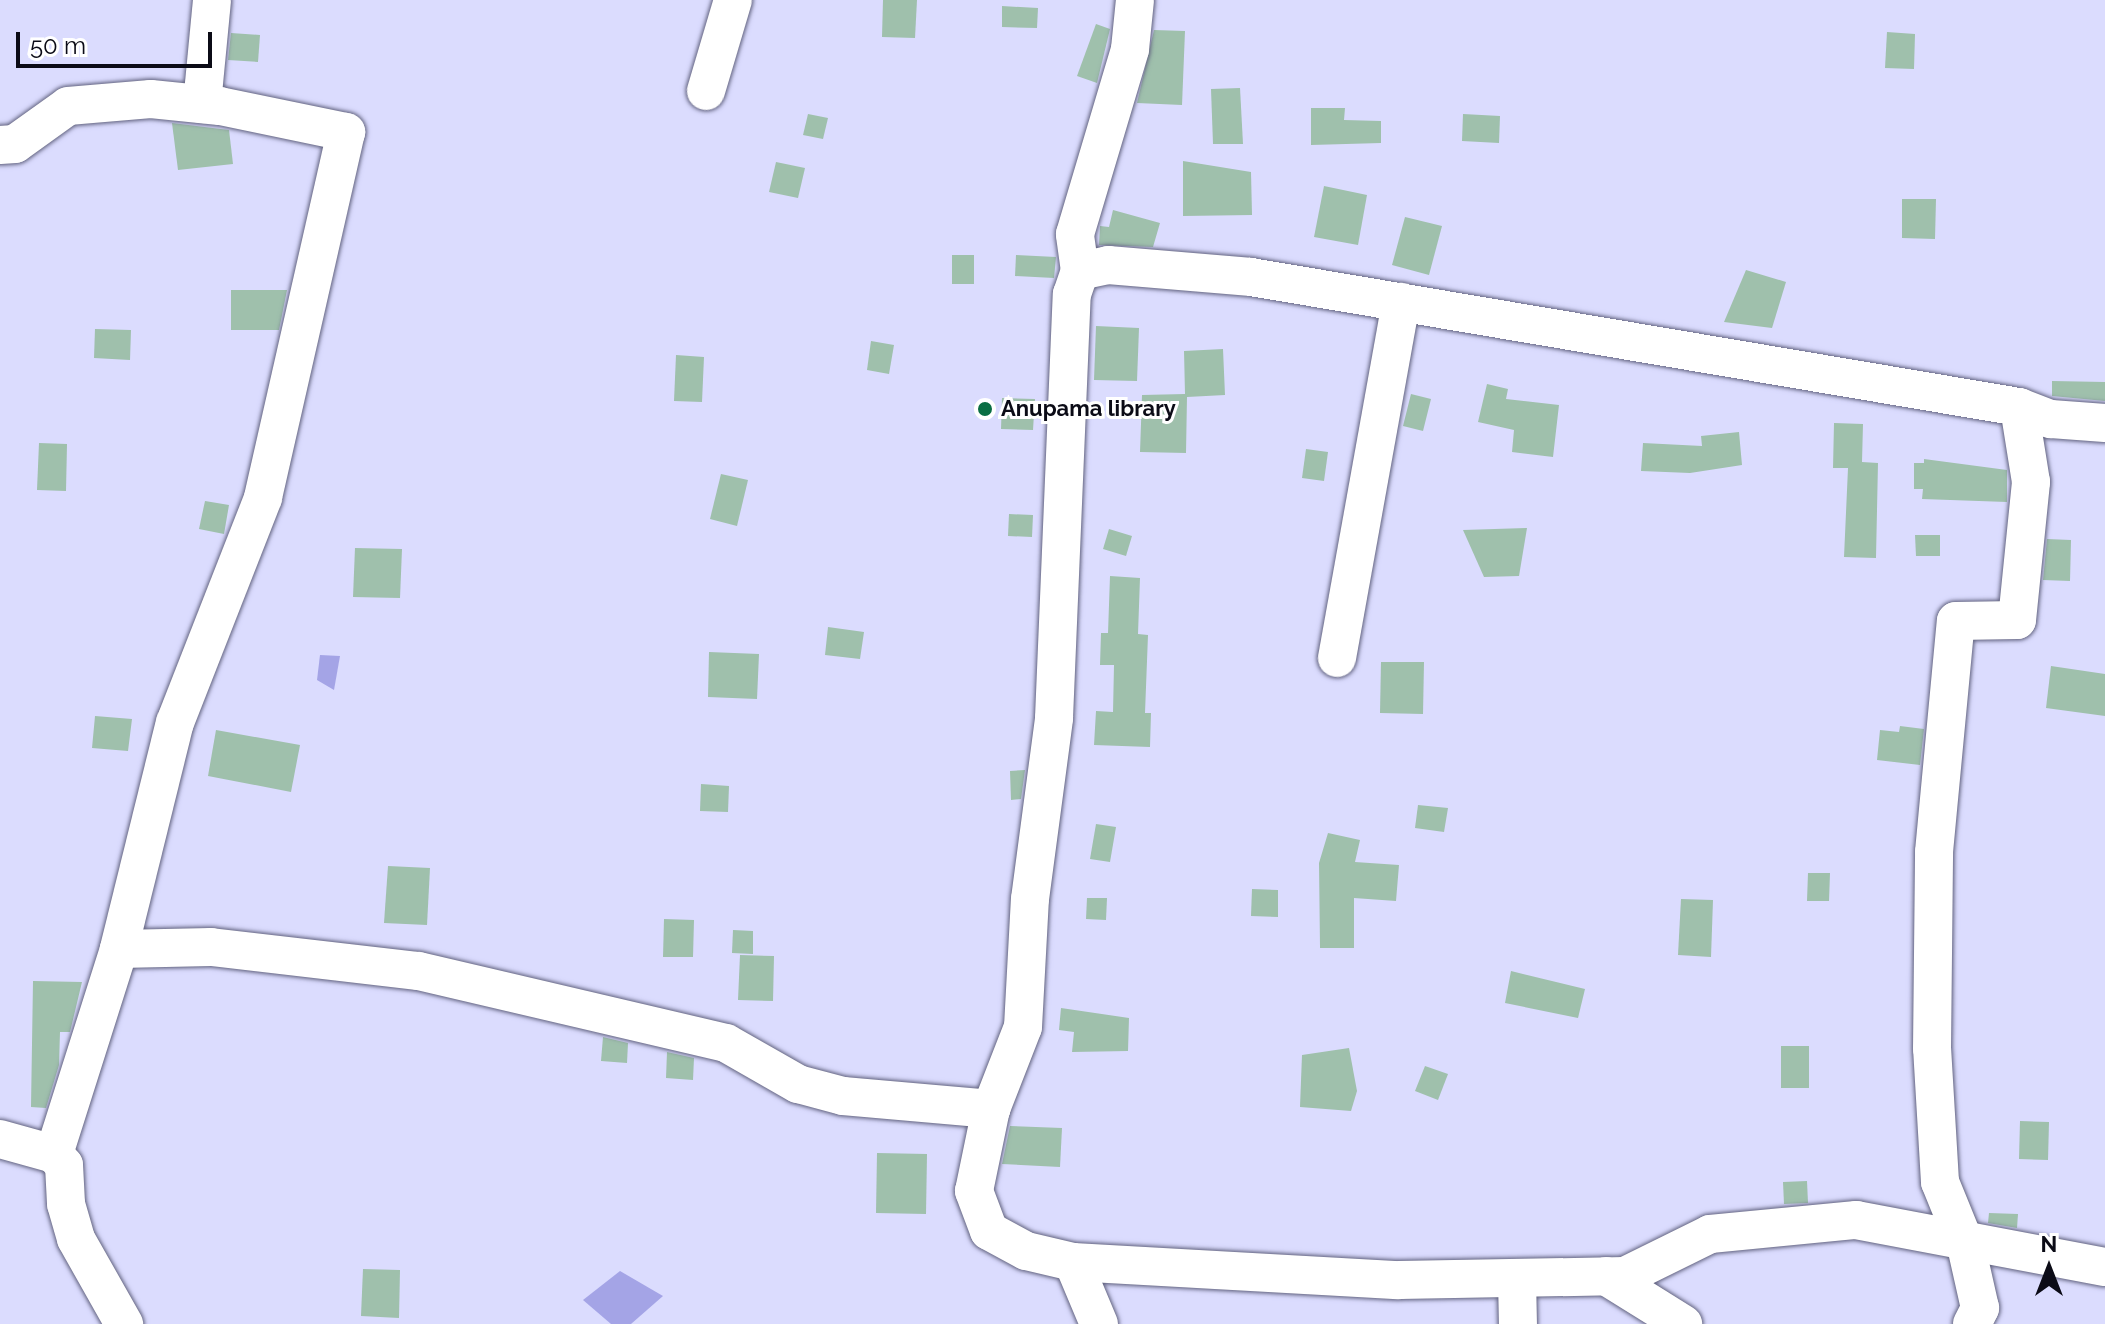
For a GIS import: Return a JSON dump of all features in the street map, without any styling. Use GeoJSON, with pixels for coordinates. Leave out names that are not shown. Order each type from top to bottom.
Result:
{"type":"FeatureCollection","features":[{"type":"Feature","properties":{"kind":"street"},"geometry":{"type":"LineString","coordinates":[[202,104],[212,0]]}},
{"type":"Feature","properties":{"kind":"street"},"geometry":{"type":"LineString","coordinates":[[706,91],[733,0]]}},
{"type":"Feature","properties":{"kind":"street"},"geometry":{"type":"LineString","coordinates":[[1135,0],[1130,49],[1075,234],[1080,271],[1071,309],[1054,718],[1030,899],[1023,1027],[991,1109],[974,1191],[989,1231],[1026,1251],[1073,1262],[1399,1280],[1625,1276],[1710,1234],[1841,1221],[2105,1267]]}},
{"type":"Feature","properties":{"kind":"street"},"geometry":{"type":"LineString","coordinates":[[0,145],[15,144],[68,106],[151,99],[202,104],[346,132],[263,498],[175,722],[119,949],[54,1154]]}},
{"type":"Feature","properties":{"kind":"street"},"geometry":{"type":"LineString","coordinates":[[1080,271],[1108,265],[1251,277],[2019,407],[2051,419],[2105,423]]}},
{"type":"Feature","properties":{"kind":"street"},"geometry":{"type":"LineString","coordinates":[[1337,658],[1401,302]]}},
{"type":"Feature","properties":{"kind":"street"},"geometry":{"type":"LineString","coordinates":[[1972,1324],[1980,1308],[1965,1241],[1940,1182],[1932,1049],[1934,852],[1956,621],[2017,620],[2031,482],[2019,407]]}},
{"type":"Feature","properties":{"kind":"street"},"geometry":{"type":"LineString","coordinates":[[119,949],[211,947],[419,971],[726,1043],[798,1084],[843,1096],[991,1109]]}},
{"type":"Feature","properties":{"kind":"street"},"geometry":{"type":"LineString","coordinates":[[0,1139],[54,1154],[64,1165],[66,1204],[76,1239],[124,1324]]}},
{"type":"Feature","properties":{"kind":"street"},"geometry":{"type":"LineString","coordinates":[[1073,1262],[1099,1324]]}},
{"type":"Feature","properties":{"kind":"street"},"geometry":{"type":"LineString","coordinates":[[1606,1276],[1683,1324]]}},
{"type":"Feature","properties":{"kind":"street"},"geometry":{"type":"LineString","coordinates":[[1517,1278],[1518,1324]]}},
{"type":"Feature","properties":{"kind":"water"},"geometry":{"type":"Polygon","coordinates":[[[320,655],[340,656],[334,690],[317,680],[320,655]]]}},
{"type":"Feature","properties":{"kind":"water"},"geometry":{"type":"Polygon","coordinates":[[[620,1271],[663,1296],[631,1324],[611,1324],[583,1300],[620,1271]]]}},
{"type":"Feature","properties":{"kind":"building"},"geometry":{"type":"Polygon","coordinates":[[[883,0],[917,0],[915,38],[882,37],[883,0]]]}},
{"type":"Feature","properties":{"kind":"building"},"geometry":{"type":"Polygon","coordinates":[[[1002,6],[1038,8],[1037,28],[1002,27],[1002,6]]]}},
{"type":"Feature","properties":{"kind":"building"},"geometry":{"type":"Polygon","coordinates":[[[1096,24],[1110,29],[1097,83],[1077,76],[1096,24]]]}},
{"type":"Feature","properties":{"kind":"building"},"geometry":{"type":"Polygon","coordinates":[[[1154,30],[1185,31],[1182,105],[1137,103],[1154,30]]]}},
{"type":"Feature","properties":{"kind":"building"},"geometry":{"type":"Polygon","coordinates":[[[1887,32],[1915,34],[1914,69],[1885,68],[1887,32]]]}},
{"type":"Feature","properties":{"kind":"building"},"geometry":{"type":"Polygon","coordinates":[[[231,33],[260,35],[258,62],[228,60],[231,33]]]}},
{"type":"Feature","properties":{"kind":"building"},"geometry":{"type":"Polygon","coordinates":[[[1240,88],[1243,144],[1213,144],[1211,89],[1240,88]]]}},
{"type":"Feature","properties":{"kind":"building"},"geometry":{"type":"Polygon","coordinates":[[[1311,108],[1345,108],[1344,120],[1381,121],[1381,143],[1311,145],[1311,108]]]}},
{"type":"Feature","properties":{"kind":"building"},"geometry":{"type":"Polygon","coordinates":[[[808,114],[828,118],[823,139],[803,135],[808,114]]]}},
{"type":"Feature","properties":{"kind":"building"},"geometry":{"type":"Polygon","coordinates":[[[1463,114],[1500,116],[1499,143],[1462,141],[1463,114]]]}},
{"type":"Feature","properties":{"kind":"building"},"geometry":{"type":"Polygon","coordinates":[[[172,123],[229,130],[233,164],[178,170],[172,123]]]}},
{"type":"Feature","properties":{"kind":"building"},"geometry":{"type":"Polygon","coordinates":[[[1183,161],[1251,172],[1252,215],[1183,216],[1183,161]]]}},
{"type":"Feature","properties":{"kind":"building"},"geometry":{"type":"Polygon","coordinates":[[[776,162],[805,168],[798,198],[769,192],[776,162]]]}},
{"type":"Feature","properties":{"kind":"building"},"geometry":{"type":"Polygon","coordinates":[[[1324,186],[1367,195],[1358,245],[1314,237],[1324,186]]]}},
{"type":"Feature","properties":{"kind":"building"},"geometry":{"type":"Polygon","coordinates":[[[1902,199],[1936,199],[1935,239],[1902,238],[1902,199]]]}},
{"type":"Feature","properties":{"kind":"building"},"geometry":{"type":"Polygon","coordinates":[[[1113,210],[1160,223],[1153,247],[1099,245],[1100,226],[1109,227],[1113,210]]]}},
{"type":"Feature","properties":{"kind":"building"},"geometry":{"type":"Polygon","coordinates":[[[1405,217],[1442,226],[1429,275],[1392,265],[1405,217]]]}},
{"type":"Feature","properties":{"kind":"building"},"geometry":{"type":"Polygon","coordinates":[[[952,255],[974,255],[974,284],[952,284],[952,255]]]}},
{"type":"Feature","properties":{"kind":"building"},"geometry":{"type":"Polygon","coordinates":[[[1016,255],[1056,257],[1054,278],[1015,276],[1016,255]]]}},
{"type":"Feature","properties":{"kind":"building"},"geometry":{"type":"Polygon","coordinates":[[[1746,270],[1786,282],[1772,328],[1724,322],[1746,270]]]}},
{"type":"Feature","properties":{"kind":"building"},"geometry":{"type":"Polygon","coordinates":[[[231,290],[287,290],[279,330],[231,330],[231,290]]]}},
{"type":"Feature","properties":{"kind":"building"},"geometry":{"type":"Polygon","coordinates":[[[1096,326],[1139,328],[1137,381],[1094,380],[1096,326]]]}},
{"type":"Feature","properties":{"kind":"building"},"geometry":{"type":"Polygon","coordinates":[[[95,329],[131,330],[130,360],[94,358],[95,329]]]}},
{"type":"Feature","properties":{"kind":"building"},"geometry":{"type":"Polygon","coordinates":[[[871,341],[894,345],[889,374],[867,370],[871,341]]]}},
{"type":"Feature","properties":{"kind":"building"},"geometry":{"type":"Polygon","coordinates":[[[1223,349],[1225,395],[1187,397],[1186,453],[1140,452],[1142,395],[1185,394],[1184,351],[1223,349]]]}},
{"type":"Feature","properties":{"kind":"building"},"geometry":{"type":"Polygon","coordinates":[[[676,355],[704,357],[702,402],[674,401],[676,355]]]}},
{"type":"Feature","properties":{"kind":"building"},"geometry":{"type":"Polygon","coordinates":[[[2052,381],[2105,382],[2105,401],[2052,396],[2052,381]]]}},
{"type":"Feature","properties":{"kind":"building"},"geometry":{"type":"Polygon","coordinates":[[[1487,384],[1508,389],[1506,399],[1559,405],[1553,457],[1512,452],[1514,430],[1478,422],[1487,384]]]}},
{"type":"Feature","properties":{"kind":"building"},"geometry":{"type":"Polygon","coordinates":[[[1411,394],[1431,399],[1423,431],[1403,426],[1411,394]]]}},
{"type":"Feature","properties":{"kind":"building"},"geometry":{"type":"Polygon","coordinates":[[[1002,398],[1035,399],[1033,430],[1001,429],[1002,398]]]}},
{"type":"Feature","properties":{"kind":"building"},"geometry":{"type":"Polygon","coordinates":[[[1834,423],[1863,424],[1862,462],[1878,463],[1876,558],[1844,557],[1848,468],[1833,468],[1834,423]]]}},
{"type":"Feature","properties":{"kind":"building"},"geometry":{"type":"Polygon","coordinates":[[[1739,432],[1742,465],[1690,473],[1641,471],[1643,443],[1702,446],[1701,436],[1739,432]]]}},
{"type":"Feature","properties":{"kind":"building"},"geometry":{"type":"Polygon","coordinates":[[[39,443],[67,444],[66,491],[37,490],[39,443]]]}},
{"type":"Feature","properties":{"kind":"building"},"geometry":{"type":"Polygon","coordinates":[[[1306,449],[1328,452],[1324,481],[1302,478],[1306,449]]]}},
{"type":"Feature","properties":{"kind":"building"},"geometry":{"type":"Polygon","coordinates":[[[1924,459],[2007,470],[2007,502],[1922,499],[1923,489],[1914,489],[1914,463],[1924,463],[1924,459]]]}},
{"type":"Feature","properties":{"kind":"building"},"geometry":{"type":"Polygon","coordinates":[[[721,474],[748,480],[737,526],[710,519],[721,474]]]}},
{"type":"Feature","properties":{"kind":"building"},"geometry":{"type":"Polygon","coordinates":[[[205,501],[229,505],[224,534],[199,529],[205,501]]]}},
{"type":"Feature","properties":{"kind":"building"},"geometry":{"type":"Polygon","coordinates":[[[1009,514],[1033,515],[1032,537],[1008,536],[1009,514]]]}},
{"type":"Feature","properties":{"kind":"building"},"geometry":{"type":"Polygon","coordinates":[[[1527,528],[1519,576],[1484,577],[1463,530],[1527,528]]]}},
{"type":"Feature","properties":{"kind":"building"},"geometry":{"type":"Polygon","coordinates":[[[1109,529],[1132,536],[1126,556],[1103,549],[1109,529]]]}},
{"type":"Feature","properties":{"kind":"building"},"geometry":{"type":"Polygon","coordinates":[[[1915,535],[1940,535],[1940,556],[1916,556],[1915,535]]]}},
{"type":"Feature","properties":{"kind":"building"},"geometry":{"type":"Polygon","coordinates":[[[2047,539],[2071,540],[2070,581],[2043,580],[2047,539]]]}},
{"type":"Feature","properties":{"kind":"building"},"geometry":{"type":"Polygon","coordinates":[[[355,548],[402,549],[400,598],[353,597],[355,548]]]}},
{"type":"Feature","properties":{"kind":"building"},"geometry":{"type":"Polygon","coordinates":[[[1110,576],[1140,578],[1138,634],[1148,635],[1145,713],[1151,713],[1150,747],[1094,745],[1096,711],[1113,712],[1114,665],[1100,665],[1101,633],[1108,633],[1110,576]]]}},
{"type":"Feature","properties":{"kind":"building"},"geometry":{"type":"Polygon","coordinates":[[[828,627],[864,632],[860,659],[825,655],[828,627]]]}},
{"type":"Feature","properties":{"kind":"building"},"geometry":{"type":"Polygon","coordinates":[[[709,652],[759,654],[757,699],[708,697],[709,652]]]}},
{"type":"Feature","properties":{"kind":"building"},"geometry":{"type":"Polygon","coordinates":[[[1381,662],[1424,662],[1423,714],[1380,713],[1381,662]]]}},
{"type":"Feature","properties":{"kind":"building"},"geometry":{"type":"Polygon","coordinates":[[[2051,666],[2105,674],[2105,716],[2046,708],[2051,666]]]}},
{"type":"Feature","properties":{"kind":"building"},"geometry":{"type":"Polygon","coordinates":[[[95,716],[132,719],[128,751],[92,748],[95,716]]]}},
{"type":"Feature","properties":{"kind":"building"},"geometry":{"type":"Polygon","coordinates":[[[1900,726],[1924,729],[1920,765],[1877,760],[1880,730],[1899,732],[1900,726]]]}},
{"type":"Feature","properties":{"kind":"building"},"geometry":{"type":"Polygon","coordinates":[[[216,730],[300,745],[291,792],[208,776],[216,730]]]}},
{"type":"Feature","properties":{"kind":"building"},"geometry":{"type":"Polygon","coordinates":[[[1025,770],[1021,799],[1011,800],[1010,771],[1025,770]]]}},
{"type":"Feature","properties":{"kind":"building"},"geometry":{"type":"Polygon","coordinates":[[[701,784],[729,786],[728,812],[700,811],[701,784]]]}},
{"type":"Feature","properties":{"kind":"building"},"geometry":{"type":"Polygon","coordinates":[[[1418,805],[1448,808],[1444,832],[1415,828],[1418,805]]]}},
{"type":"Feature","properties":{"kind":"building"},"geometry":{"type":"Polygon","coordinates":[[[1096,824],[1116,827],[1110,862],[1090,859],[1096,824]]]}},
{"type":"Feature","properties":{"kind":"building"},"geometry":{"type":"Polygon","coordinates":[[[1328,833],[1360,840],[1355,862],[1399,865],[1396,901],[1354,898],[1354,948],[1320,948],[1319,863],[1328,833]]]}},
{"type":"Feature","properties":{"kind":"building"},"geometry":{"type":"Polygon","coordinates":[[[388,866],[430,868],[427,925],[384,923],[388,866]]]}},
{"type":"Feature","properties":{"kind":"building"},"geometry":{"type":"Polygon","coordinates":[[[1808,873],[1830,873],[1829,901],[1807,901],[1808,873]]]}},
{"type":"Feature","properties":{"kind":"building"},"geometry":{"type":"Polygon","coordinates":[[[1252,889],[1278,890],[1278,917],[1251,916],[1252,889]]]}},
{"type":"Feature","properties":{"kind":"building"},"geometry":{"type":"Polygon","coordinates":[[[1087,898],[1107,898],[1106,920],[1086,919],[1087,898]]]}},
{"type":"Feature","properties":{"kind":"building"},"geometry":{"type":"Polygon","coordinates":[[[1681,899],[1713,900],[1711,957],[1678,955],[1681,899]]]}},
{"type":"Feature","properties":{"kind":"building"},"geometry":{"type":"Polygon","coordinates":[[[664,919],[694,920],[693,957],[663,957],[664,919]]]}},
{"type":"Feature","properties":{"kind":"building"},"geometry":{"type":"Polygon","coordinates":[[[733,930],[753,931],[753,954],[732,953],[733,930]]]}},
{"type":"Feature","properties":{"kind":"building"},"geometry":{"type":"Polygon","coordinates":[[[740,955],[774,956],[773,1001],[738,1000],[740,955]]]}},
{"type":"Feature","properties":{"kind":"building"},"geometry":{"type":"Polygon","coordinates":[[[1511,971],[1585,989],[1578,1018],[1505,1003],[1511,971]]]}},
{"type":"Feature","properties":{"kind":"building"},"geometry":{"type":"Polygon","coordinates":[[[33,981],[82,982],[70,1032],[60,1032],[59,1065],[46,1108],[31,1107],[33,981]]]}},
{"type":"Feature","properties":{"kind":"building"},"geometry":{"type":"Polygon","coordinates":[[[1061,1008],[1129,1018],[1128,1051],[1072,1052],[1074,1032],[1059,1030],[1061,1008]]]}},
{"type":"Feature","properties":{"kind":"building"},"geometry":{"type":"Polygon","coordinates":[[[603,1037],[628,1043],[627,1063],[601,1061],[603,1037]]]}},
{"type":"Feature","properties":{"kind":"building"},"geometry":{"type":"Polygon","coordinates":[[[1781,1046],[1809,1046],[1809,1088],[1781,1088],[1781,1046]]]}},
{"type":"Feature","properties":{"kind":"building"},"geometry":{"type":"Polygon","coordinates":[[[1349,1048],[1357,1091],[1351,1111],[1300,1107],[1302,1055],[1349,1048]]]}},
{"type":"Feature","properties":{"kind":"building"},"geometry":{"type":"Polygon","coordinates":[[[667,1052],[694,1058],[693,1080],[666,1078],[667,1052]]]}},
{"type":"Feature","properties":{"kind":"building"},"geometry":{"type":"Polygon","coordinates":[[[1425,1066],[1448,1074],[1438,1100],[1415,1091],[1425,1066]]]}},
{"type":"Feature","properties":{"kind":"building"},"geometry":{"type":"Polygon","coordinates":[[[2020,1121],[2049,1122],[2048,1160],[2019,1159],[2020,1121]]]}},
{"type":"Feature","properties":{"kind":"building"},"geometry":{"type":"Polygon","coordinates":[[[1010,1126],[1062,1128],[1060,1167],[1002,1164],[1010,1126]]]}},
{"type":"Feature","properties":{"kind":"building"},"geometry":{"type":"Polygon","coordinates":[[[877,1153],[927,1154],[926,1214],[876,1213],[877,1153]]]}},
{"type":"Feature","properties":{"kind":"building"},"geometry":{"type":"Polygon","coordinates":[[[1807,1181],[1808,1203],[1784,1204],[1783,1182],[1807,1181]]]}},
{"type":"Feature","properties":{"kind":"building"},"geometry":{"type":"Polygon","coordinates":[[[1989,1213],[2018,1214],[2017,1228],[1988,1223],[1989,1213]]]}},
{"type":"Feature","properties":{"kind":"building"},"geometry":{"type":"Polygon","coordinates":[[[363,1269],[400,1270],[399,1318],[361,1316],[363,1269]]]}},
{"type":"Feature","properties":{"kind":"place","name":"Anupama library"},"geometry":{"type":"Point","coordinates":[985,409]}}]}
